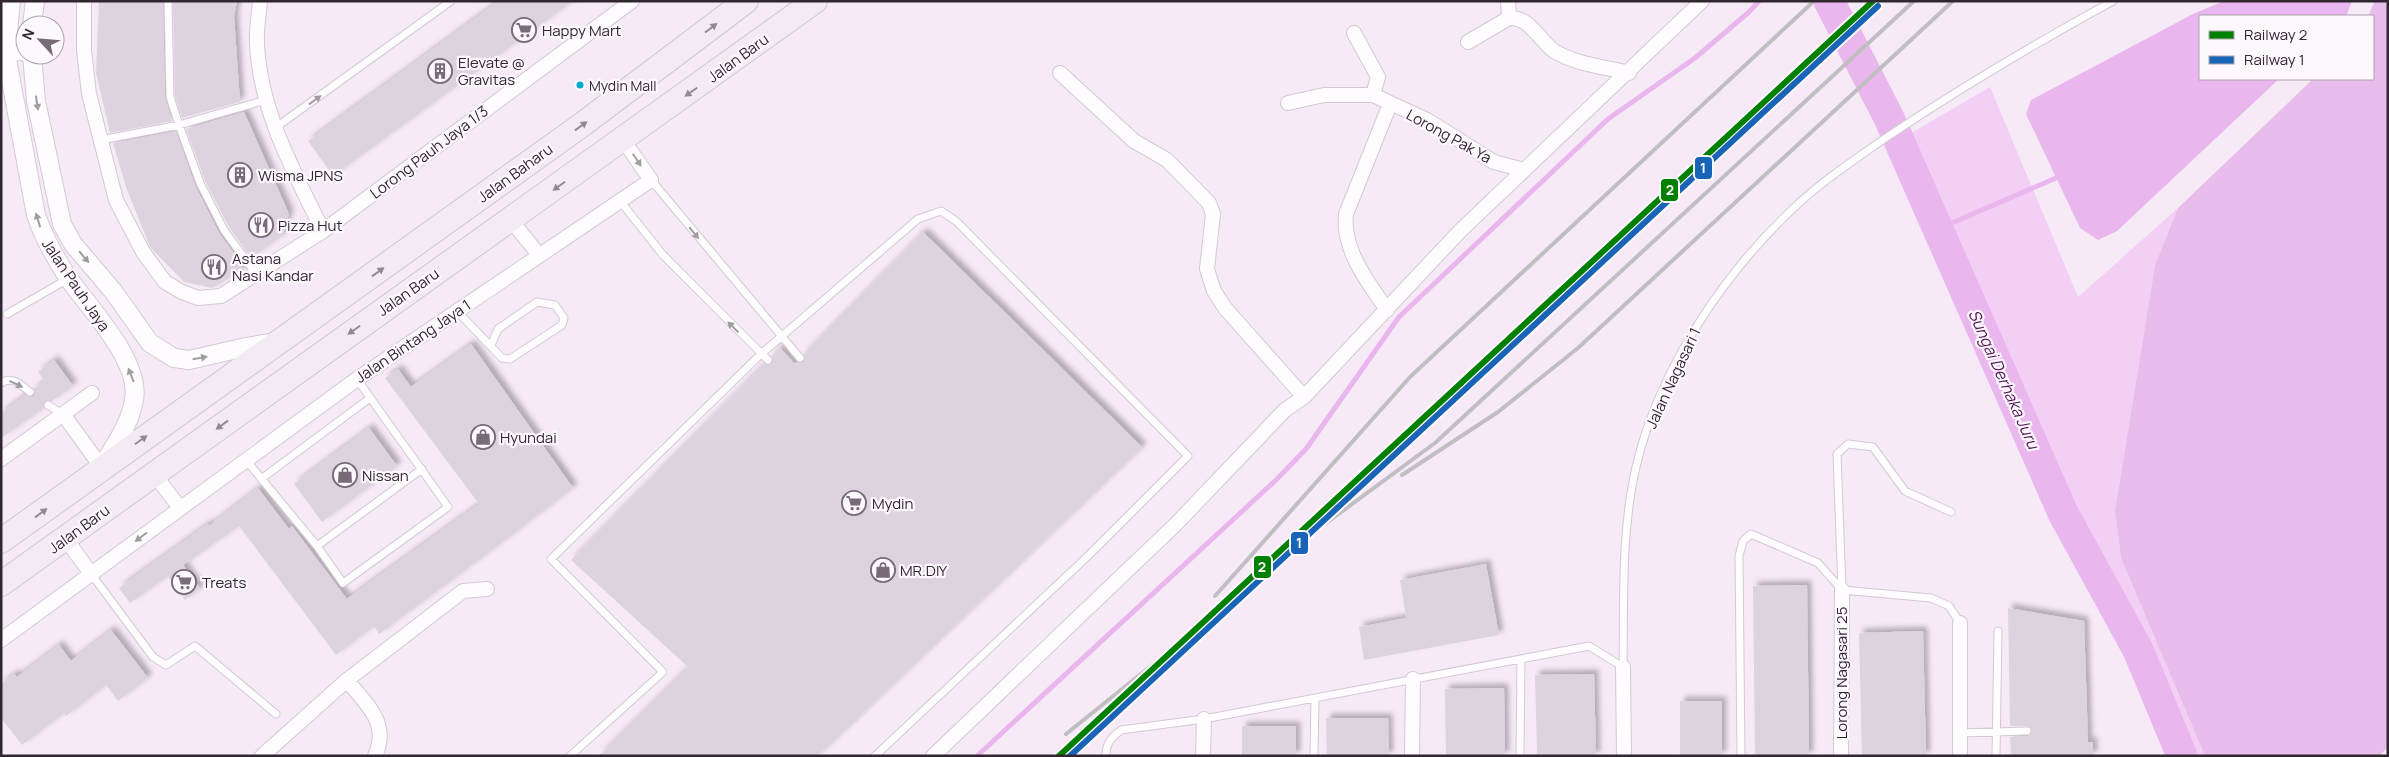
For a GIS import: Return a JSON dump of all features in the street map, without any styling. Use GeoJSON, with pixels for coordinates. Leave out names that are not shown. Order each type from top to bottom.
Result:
{"type":"FeatureCollection","features":[{"type":"Feature","properties":{"kind":"highway","name":"Jalan Baharu"},"geometry":{"type":"LineString","coordinates":[[282,341],[604,108],[746,1]]}},
{"type":"Feature","properties":{"kind":"highway","name":"Jalan Baru"},"geometry":{"type":"LineString","coordinates":[[1,584],[815,1]]}},
{"type":"Feature","properties":{"kind":"highway"},"geometry":{"type":"LineString","coordinates":[[1,541],[282,341]]}},
{"type":"Feature","properties":{"kind":"street"},"geometry":{"type":"LineString","coordinates":[[1,8],[7,1]]}},
{"type":"Feature","properties":{"kind":"street","name":"Jalan Pauh Jaya"},"geometry":{"type":"LineString","coordinates":[[11,1],[4,54],[36,214],[44,239],[122,353],[134,383],[134,399],[124,431],[102,468]]}},
{"type":"Feature","properties":{"kind":"street"},"geometry":{"type":"LineString","coordinates":[[33,15],[35,1]]}},
{"type":"Feature","properties":{"kind":"street"},"geometry":{"type":"LineString","coordinates":[[84,1],[84,50],[90,94],[101,140]]}},
{"type":"Feature","properties":{"kind":"street"},"geometry":{"type":"LineString","coordinates":[[260,1],[256,43],[266,100],[275,129],[323,232]]}},
{"type":"Feature","properties":{"kind":"street","name":"Lorong Pauh Jaya 1/3"},"geometry":{"type":"LineString","coordinates":[[101,140],[116,200],[144,252],[165,282],[182,292],[198,298],[221,296],[323,232],[632,1]]}},
{"type":"Feature","properties":{"kind":"street"},"geometry":{"type":"LineString","coordinates":[[1508,1],[1509,18]]}},
{"type":"Feature","properties":{"kind":"street"},"geometry":{"type":"LineString","coordinates":[[933,756],[1176,524],[1285,410],[1304,397],[1460,232],[1702,1]]}},
{"type":"Feature","properties":{"kind":"street"},"geometry":{"type":"LineString","coordinates":[[1468,42],[1509,18],[1514,17],[1526,23],[1554,50],[1572,59],[1629,72]]}},
{"type":"Feature","properties":{"kind":"street"},"geometry":{"type":"LineString","coordinates":[[1354,33],[1378,77],[1373,95]]}},
{"type":"Feature","properties":{"kind":"street","name":"Jalan Pauh Jaya"},"geometry":{"type":"LineString","coordinates":[[33,65],[36,101],[62,224],[74,244],[113,291],[150,344],[174,358],[189,360],[282,341]]}},
{"type":"Feature","properties":{"kind":"street"},"geometry":{"type":"LineString","coordinates":[[1060,73],[1134,141],[1168,160],[1209,203],[1213,214],[1207,270],[1214,291],[1225,308],[1304,397]]}},
{"type":"Feature","properties":{"kind":"street"},"geometry":{"type":"LineString","coordinates":[[1,92],[16,108]]}},
{"type":"Feature","properties":{"kind":"street","name":"Lorong Pak Ya"},"geometry":{"type":"LineString","coordinates":[[1288,103],[1324,95],[1373,95],[1427,120],[1494,162],[1524,170]]}},
{"type":"Feature","properties":{"kind":"street"},"geometry":{"type":"LineString","coordinates":[[1387,310],[1362,273],[1346,239],[1345,227],[1346,214],[1390,104]]}},
{"type":"Feature","properties":{"kind":"street"},"geometry":{"type":"LineString","coordinates":[[623,140],[651,180]]}},
{"type":"Feature","properties":{"kind":"street","name":"Jalan Bintang Jaya 1"},"geometry":{"type":"LineString","coordinates":[[1,640],[357,379],[651,180]]}},
{"type":"Feature","properties":{"kind":"street"},"geometry":{"type":"LineString","coordinates":[[511,220],[539,255]]}},
{"type":"Feature","properties":{"kind":"street"},"geometry":{"type":"LineString","coordinates":[[1,459],[92,392]]}},
{"type":"Feature","properties":{"kind":"street"},"geometry":{"type":"LineString","coordinates":[[62,414],[102,468]]}},
{"type":"Feature","properties":{"kind":"street"},"geometry":{"type":"LineString","coordinates":[[154,474],[180,508]]}},
{"type":"Feature","properties":{"kind":"street"},"geometry":{"type":"LineString","coordinates":[[65,538],[92,575]]}},
{"type":"Feature","properties":{"kind":"street"},"geometry":{"type":"LineString","coordinates":[[262,756],[347,680],[463,591],[487,589]]}},
{"type":"Feature","properties":{"kind":"street","name":"Lorong Nagasari 25"},"geometry":{"type":"LineString","coordinates":[[1841,756],[1842,590]]}},
{"type":"Feature","properties":{"kind":"street"},"geometry":{"type":"LineString","coordinates":[[1960,623],[1960,756]]}},
{"type":"Feature","properties":{"kind":"street","name":"Jalan Nagasari 1"},"geometry":{"type":"LineString","coordinates":[[1623,667],[1624,756]]}},
{"type":"Feature","properties":{"kind":"street"},"geometry":{"type":"LineString","coordinates":[[347,680],[380,723],[381,735],[375,756]]}},
{"type":"Feature","properties":{"kind":"street"},"geometry":{"type":"LineString","coordinates":[[1412,756],[1413,680]]}},
{"type":"Feature","properties":{"kind":"street"},"geometry":{"type":"LineString","coordinates":[[1203,756],[1204,719]]}},
{"type":"Feature","properties":{"kind":"lane"},"geometry":{"type":"LineString","coordinates":[[168,1],[170,97],[179,125],[200,183],[224,230],[256,274]]}},
{"type":"Feature","properties":{"kind":"lane"},"geometry":{"type":"LineString","coordinates":[[275,129],[451,1]]}},
{"type":"Feature","properties":{"kind":"lane","name":"Jalan Nagasari 1"},"geometry":{"type":"LineString","coordinates":[[1623,667],[1627,536],[1636,467],[1653,413],[1682,350],[1712,300],[1748,256],[1799,203],[1862,155],[1914,119],[2039,42],[2113,1]]}},
{"type":"Feature","properties":{"kind":"lane"},"geometry":{"type":"LineString","coordinates":[[101,140],[179,125],[266,100]]}},
{"type":"Feature","properties":{"kind":"lane"},"geometry":{"type":"LineString","coordinates":[[651,180],[781,338],[800,358]]}},
{"type":"Feature","properties":{"kind":"lane"},"geometry":{"type":"LineString","coordinates":[[620,201],[663,255],[768,360]]}},
{"type":"Feature","properties":{"kind":"lane"},"geometry":{"type":"LineString","coordinates":[[570,756],[663,672],[551,559],[761,354],[918,219],[940,211],[956,221],[1188,456],[1089,555],[875,756]]}},
{"type":"Feature","properties":{"kind":"lane"},"geometry":{"type":"LineString","coordinates":[[7,314],[69,278]]}},
{"type":"Feature","properties":{"kind":"lane"},"geometry":{"type":"LineString","coordinates":[[457,312],[502,358],[510,360],[562,325],[564,318],[555,304],[537,302],[498,329],[491,345]]}},
{"type":"Feature","properties":{"kind":"lane"},"geometry":{"type":"LineString","coordinates":[[246,460],[317,546],[343,583],[448,506],[357,379]]}},
{"type":"Feature","properties":{"kind":"lane"},"geometry":{"type":"LineString","coordinates":[[1,383],[5,380],[12,380],[30,392]]}},
{"type":"Feature","properties":{"kind":"lane"},"geometry":{"type":"LineString","coordinates":[[261,480],[370,398]]}},
{"type":"Feature","properties":{"kind":"lane"},"geometry":{"type":"LineString","coordinates":[[48,405],[62,414]]}},
{"type":"Feature","properties":{"kind":"lane"},"geometry":{"type":"LineString","coordinates":[[1842,590],[1837,454],[1848,444],[1873,447],[1906,491],[1952,512]]}},
{"type":"Feature","properties":{"kind":"lane"},"geometry":{"type":"LineString","coordinates":[[317,546],[422,470]]}},
{"type":"Feature","properties":{"kind":"lane"},"geometry":{"type":"LineString","coordinates":[[1741,756],[1739,556],[1743,541],[1751,534],[1818,563],[1842,590],[1931,598],[1949,606],[1960,623]]}},
{"type":"Feature","properties":{"kind":"lane"},"geometry":{"type":"LineString","coordinates":[[92,575],[154,657],[166,665],[195,646],[276,714]]}},
{"type":"Feature","properties":{"kind":"lane"},"geometry":{"type":"LineString","coordinates":[[1996,756],[1998,631]]}},
{"type":"Feature","properties":{"kind":"lane"},"geometry":{"type":"LineString","coordinates":[[1106,756],[1106,746],[1112,737],[1121,730],[1204,719],[1589,646],[1623,667]]}},
{"type":"Feature","properties":{"kind":"lane"},"geometry":{"type":"LineString","coordinates":[[1520,756],[1521,659]]}},
{"type":"Feature","properties":{"kind":"lane"},"geometry":{"type":"LineString","coordinates":[[1314,756],[1315,698]]}},
{"type":"Feature","properties":{"kind":"lane"},"geometry":{"type":"LineString","coordinates":[[1960,733],[2026,731]]}},
{"type":"Feature","properties":{"kind":"shaded area"},"geometry":{"type":"Polygon","coordinates":[[[2224,1],[2352,1],[2346,15],[2199,15],[2199,80],[2278,80],[2117,231],[2098,240],[2080,228],[2026,114],[2031,100],[2193,14],[2224,1]]]}},
{"type":"Feature","properties":{"kind":"shaded area"},"geometry":{"type":"Polygon","coordinates":[[[2375,1],[2388,1],[2388,747],[2379,756],[2205,756],[2121,558],[2115,511],[2155,265],[2178,208],[2312,80],[2374,80],[2374,15],[2368,15],[2375,1]]]}},
{"type":"Feature","properties":{"kind":"shaded area"},"geometry":{"type":"Polygon","coordinates":[[[1990,87],[2078,297],[2178,208],[2155,265],[2115,511],[2121,558],[2205,756],[2188,756],[2121,608],[2070,512],[1906,136],[1990,87]]]}},
{"type":"Feature","properties":{"kind":"building"},"geometry":{"type":"Polygon","coordinates":[[[99,1],[163,1],[165,97],[172,121],[110,133],[96,73],[99,1]]]}},
{"type":"Feature","properties":{"kind":"building"},"geometry":{"type":"Polygon","coordinates":[[[173,1],[237,1],[234,16],[240,102],[182,118],[175,96],[173,1]]]}},
{"type":"Feature","properties":{"kind":"building","name":"Elevate @ Gravitas"},"geometry":{"type":"Polygon","coordinates":[[[499,1],[573,1],[333,176],[308,141],[499,1]]]}},
{"type":"Feature","properties":{"kind":"building","name":"Wisma JPNS"},"geometry":{"type":"Polygon","coordinates":[[[244,112],[289,214],[282,236],[251,258],[229,227],[205,181],[186,129],[244,112]]]}},
{"type":"Feature","properties":{"kind":"building"},"geometry":{"type":"Polygon","coordinates":[[[176,131],[195,185],[219,233],[242,264],[240,266],[243,270],[212,288],[184,282],[150,247],[127,190],[113,143],[176,131]]]}},
{"type":"Feature","properties":{"kind":"building","name":"Mydin"},"geometry":{"type":"Polygon","coordinates":[[[923,232],[1142,447],[817,756],[599,756],[688,667],[571,560],[764,364],[772,363],[772,356],[780,348],[794,363],[804,362],[804,354],[923,232]]]}},
{"type":"Feature","properties":{"kind":"building"},"geometry":{"type":"Polygon","coordinates":[[[471,344],[573,488],[379,634],[374,626],[336,655],[239,526],[183,565],[200,589],[185,600],[168,576],[130,603],[119,588],[208,524],[209,526],[258,488],[289,529],[292,526],[347,599],[479,504],[385,378],[398,369],[411,387],[471,344]]]}},
{"type":"Feature","properties":{"kind":"building"},"geometry":{"type":"Polygon","coordinates":[[[54,360],[73,386],[52,401],[45,401],[44,408],[1,438],[1,413],[26,395],[34,396],[34,389],[45,381],[38,372],[54,360]]]}},
{"type":"Feature","properties":{"kind":"building","name":"Nissan"},"geometry":{"type":"Polygon","coordinates":[[[369,428],[397,466],[322,522],[294,484],[369,428]]]}},
{"type":"Feature","properties":{"kind":"building"},"geometry":{"type":"Polygon","coordinates":[[[1486,564],[1499,635],[1364,660],[1359,627],[1406,618],[1400,580],[1486,564]]]}},
{"type":"Feature","properties":{"kind":"building"},"geometry":{"type":"Polygon","coordinates":[[[1807,585],[1809,756],[1755,756],[1753,586],[1807,585]]]}},
{"type":"Feature","properties":{"kind":"building"},"geometry":{"type":"Polygon","coordinates":[[[2008,608],[2084,621],[2088,742],[2093,742],[2093,756],[2011,756],[2010,737],[2028,736],[2032,731],[2027,726],[2010,726],[2008,608]]]}},
{"type":"Feature","properties":{"kind":"building"},"geometry":{"type":"Polygon","coordinates":[[[111,630],[148,678],[118,701],[106,685],[66,716],[64,713],[22,745],[1,718],[1,684],[14,674],[17,677],[59,645],[71,661],[111,630]]]}},
{"type":"Feature","properties":{"kind":"building"},"geometry":{"type":"Polygon","coordinates":[[[1923,631],[1926,756],[1862,756],[1859,633],[1923,631]]]}},
{"type":"Feature","properties":{"kind":"building"},"geometry":{"type":"Polygon","coordinates":[[[1594,674],[1596,756],[1537,756],[1535,675],[1594,674]]]}},
{"type":"Feature","properties":{"kind":"building"},"geometry":{"type":"Polygon","coordinates":[[[1504,688],[1505,756],[1446,756],[1445,689],[1504,688]]]}},
{"type":"Feature","properties":{"kind":"building"},"geometry":{"type":"Polygon","coordinates":[[[1680,701],[1722,701],[1722,756],[1680,756],[1680,701]]]}},
{"type":"Feature","properties":{"kind":"building"},"geometry":{"type":"Polygon","coordinates":[[[1326,718],[1388,718],[1389,756],[1327,756],[1326,718]]]}},
{"type":"Feature","properties":{"kind":"building"},"geometry":{"type":"Polygon","coordinates":[[[1242,726],[1296,726],[1296,756],[1242,756],[1242,726]]]}},
{"type":"Feature","properties":{"kind":"waterway"},"geometry":{"type":"LineString","coordinates":[[977,756],[1276,480],[1306,449],[1399,317],[1608,119],[1695,58],[1749,12],[1759,1]]}},
{"type":"Feature","properties":{"kind":"waterway","name":"Sungai Derhaka Juru"},"geometry":{"type":"LineString","coordinates":[[1829,1],[1889,118],[2063,513],[2138,650],[2182,756]]}},
{"type":"Feature","properties":{"kind":"waterway"},"geometry":{"type":"LineString","coordinates":[[1938,229],[2063,175]]}},
{"type":"Feature","properties":{"kind":"railway"},"geometry":{"type":"LineString","coordinates":[[1215,596],[1410,377],[1814,1]]}},
{"type":"Feature","properties":{"kind":"railway"},"geometry":{"type":"LineString","coordinates":[[1222,604],[1299,543],[1435,443],[1914,1]]}},
{"type":"Feature","properties":{"kind":"railway"},"geometry":{"type":"LineString","coordinates":[[1402,475],[1498,412],[1578,348],[1953,1]]}},
{"type":"Feature","properties":{"kind":"railway"},"geometry":{"type":"LineString","coordinates":[[1066,734],[1187,637]]}},
{"type":"Feature","properties":{"kind":"rail line","name":"2"},"geometry":{"type":"LineString","coordinates":[[1059,756],[1873,1]]}},
{"type":"Feature","properties":{"kind":"rail line","name":"1"},"geometry":{"type":"LineString","coordinates":[[1070,756],[1878,6]]}},
{"type":"Feature","properties":{"kind":"place","name":"Happy Mart"},"geometry":{"type":"Point","coordinates":[524,30]}},
{"type":"Feature","properties":{"kind":"place","name":"Elevate @ Gravitas"},"geometry":{"type":"Point","coordinates":[440,71]}},
{"type":"Feature","properties":{"kind":"place","name":"Mydin Mall"},"geometry":{"type":"Point","coordinates":[580,85]}},
{"type":"Feature","properties":{"kind":"place","name":"Wisma JPNS"},"geometry":{"type":"Point","coordinates":[240,175]}},
{"type":"Feature","properties":{"kind":"place","name":"Pizza Hut"},"geometry":{"type":"Point","coordinates":[261,225]}},
{"type":"Feature","properties":{"kind":"place","name":"Astana Nasi Kandar"},"geometry":{"type":"Point","coordinates":[214,267]}},
{"type":"Feature","properties":{"kind":"place","name":"Hyundai"},"geometry":{"type":"Point","coordinates":[483,437]}},
{"type":"Feature","properties":{"kind":"place","name":"Nissan"},"geometry":{"type":"Point","coordinates":[345,475]}},
{"type":"Feature","properties":{"kind":"place","name":"Mydin"},"geometry":{"type":"Point","coordinates":[854,503]}},
{"type":"Feature","properties":{"kind":"place","name":"MR.DIY"},"geometry":{"type":"Point","coordinates":[883,570]}},
{"type":"Feature","properties":{"kind":"place","name":"Treats"},"geometry":{"type":"Point","coordinates":[184,582]}}]}
